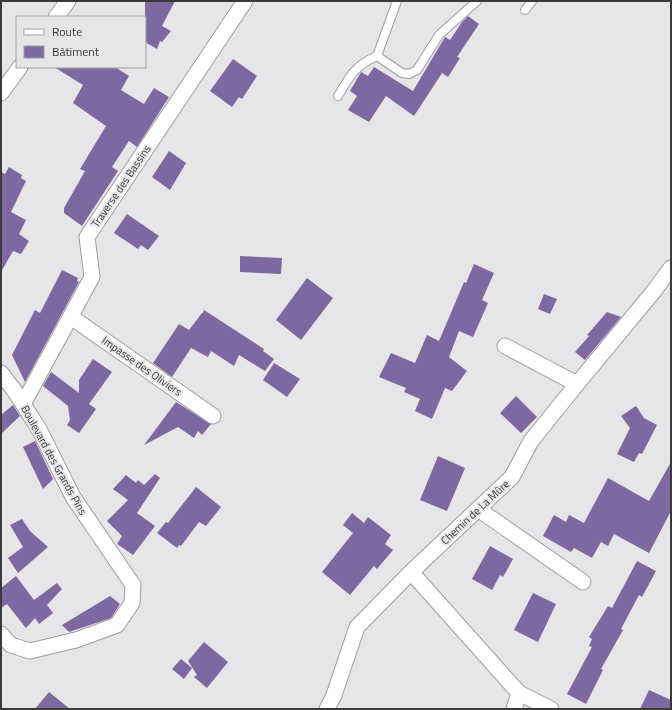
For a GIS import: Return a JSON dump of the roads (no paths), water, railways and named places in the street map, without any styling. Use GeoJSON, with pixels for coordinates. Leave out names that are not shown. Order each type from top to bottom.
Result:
{"type":"FeatureCollection","features":[{"type":"Feature","properties":{"kind":"street"},"geometry":{"type":"LineString","coordinates":[[57,16],[68,1]]}},
{"type":"Feature","properties":{"kind":"street","name":"Traverse des Bassins"},"geometry":{"type":"LineString","coordinates":[[24,404],[92,277],[86,237],[245,1]]}},
{"type":"Feature","properties":{"kind":"street"},"geometry":{"type":"LineString","coordinates":[[1,93],[19,68]]}},
{"type":"Feature","properties":{"kind":"street","name":"Chemin de La Mûre"},"geometry":{"type":"LineString","coordinates":[[327,709],[334,695],[357,627],[411,572],[512,477],[531,441],[654,291],[671,268]]}},
{"type":"Feature","properties":{"kind":"street","name":"Impasse des Oliviers"},"geometry":{"type":"LineString","coordinates":[[71,317],[213,416]]}},
{"type":"Feature","properties":{"kind":"street"},"geometry":{"type":"LineString","coordinates":[[505,346],[577,384]]}},
{"type":"Feature","properties":{"kind":"street","name":"Boulevard des Grands Pins"},"geometry":{"type":"LineString","coordinates":[[1,373],[24,404],[39,429],[73,497],[133,585],[132,603],[117,625],[76,640],[30,651],[11,645],[1,634]]}},
{"type":"Feature","properties":{"kind":"street"},"geometry":{"type":"LineString","coordinates":[[478,509],[583,582]]}},
{"type":"Feature","properties":{"kind":"street"},"geometry":{"type":"LineString","coordinates":[[411,572],[519,692],[551,709]]}},
{"type":"Feature","properties":{"kind":"street"},"geometry":{"type":"LineString","coordinates":[[514,709],[519,692]]}},
{"type":"Feature","properties":{"kind":"lane"},"geometry":{"type":"LineString","coordinates":[[338,96],[353,71],[364,62],[377,56],[397,1]]}},
{"type":"Feature","properties":{"kind":"lane"},"geometry":{"type":"LineString","coordinates":[[377,56],[402,73],[409,74],[417,70],[439,35],[477,1]]}},
{"type":"Feature","properties":{"kind":"lane"},"geometry":{"type":"LineString","coordinates":[[525,10],[532,1]]}}]}
